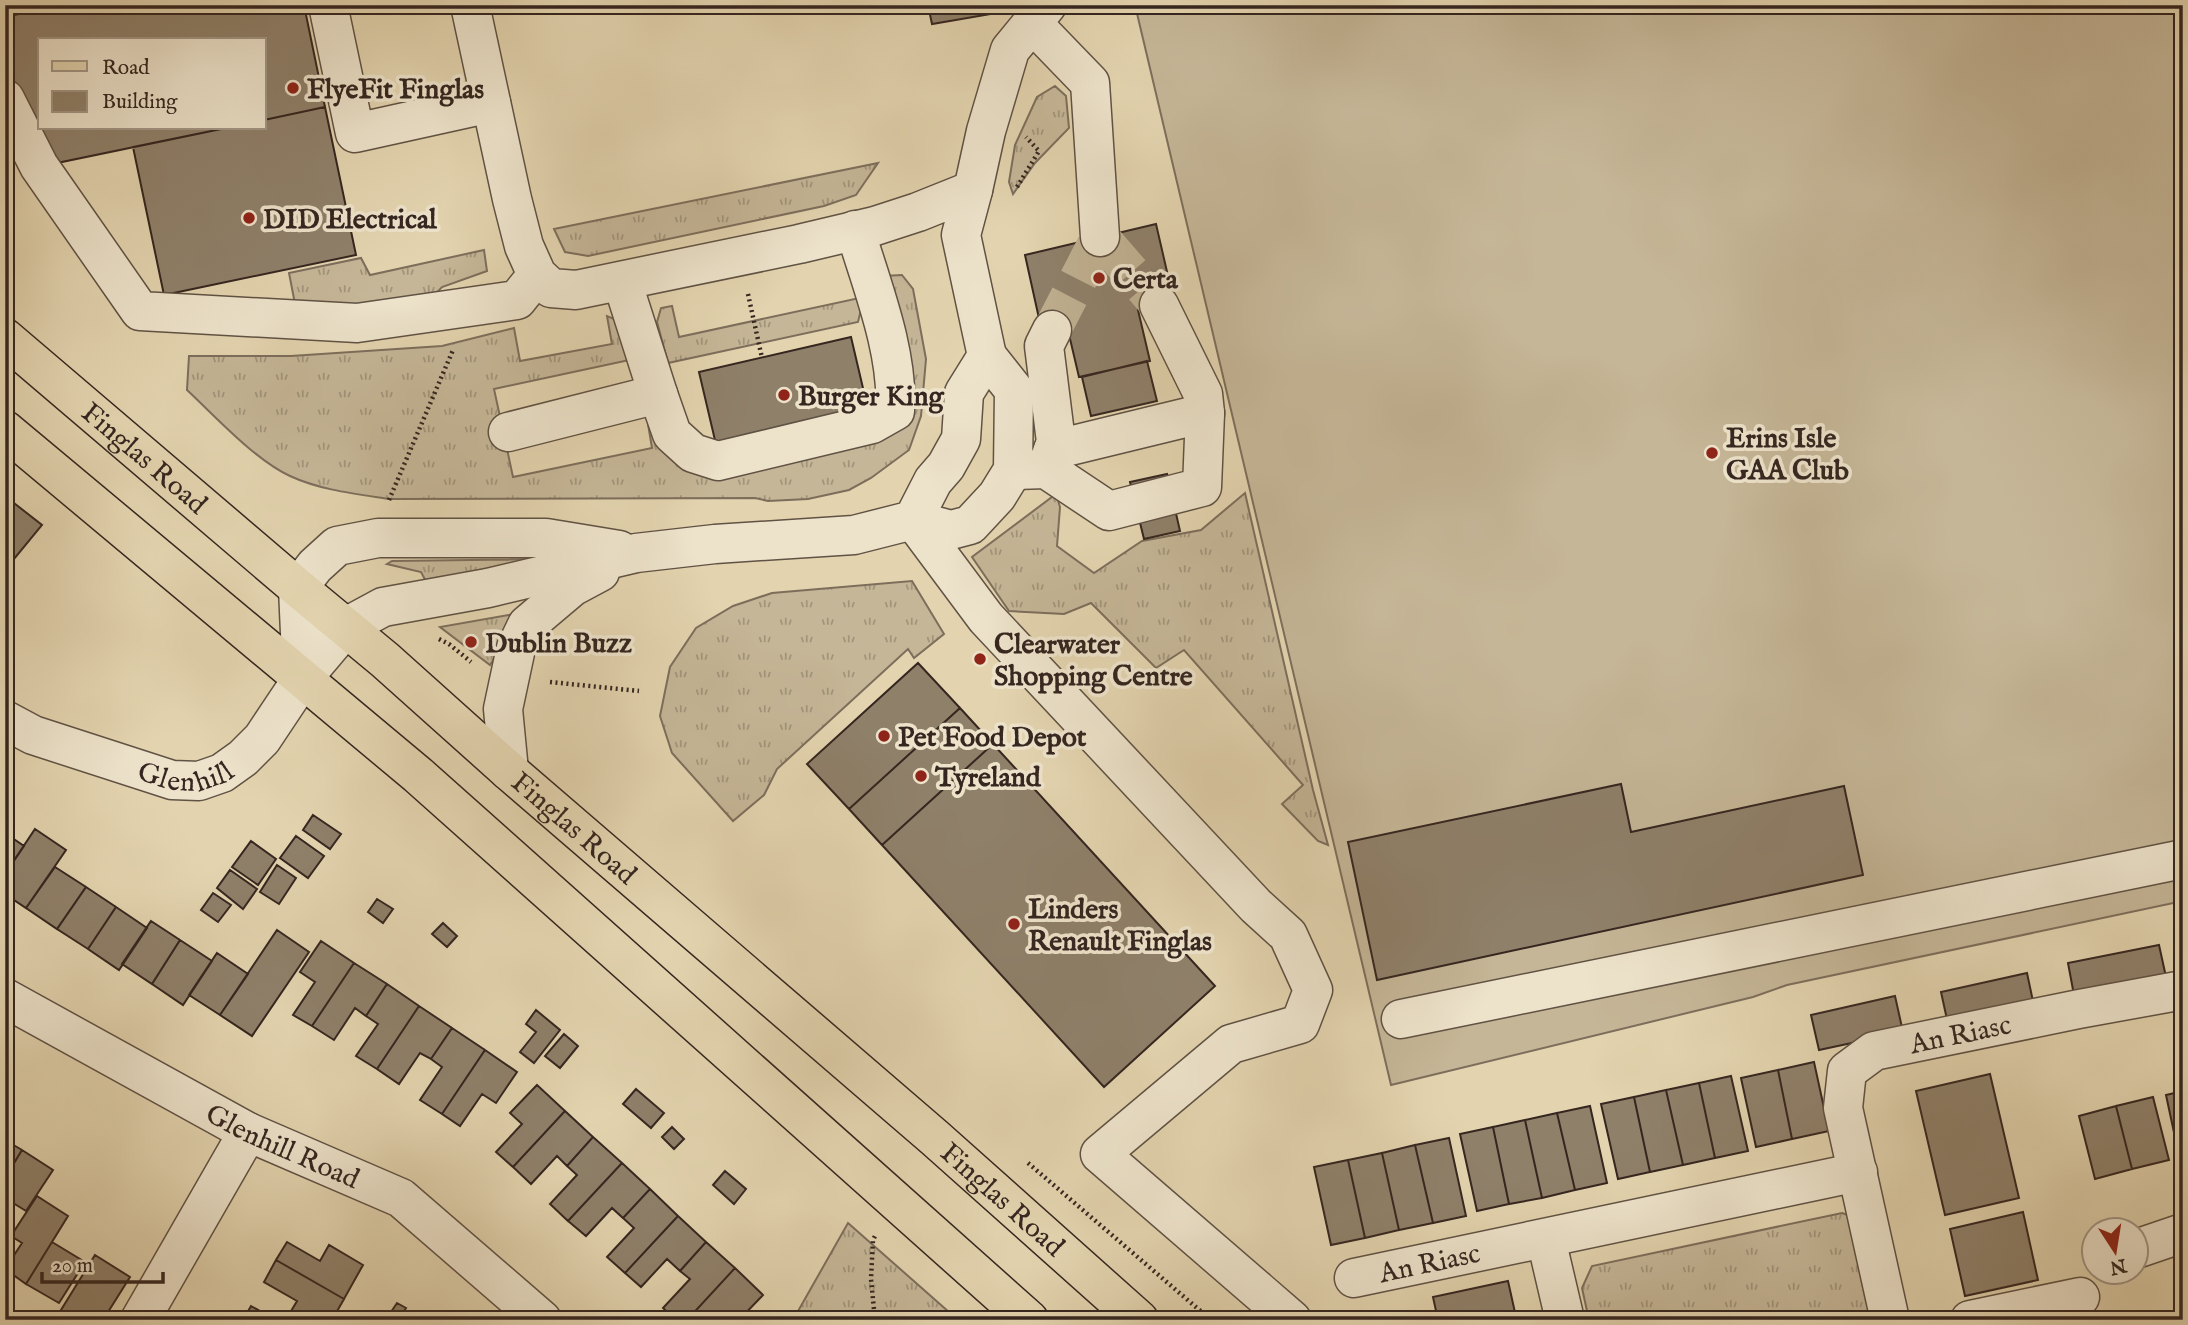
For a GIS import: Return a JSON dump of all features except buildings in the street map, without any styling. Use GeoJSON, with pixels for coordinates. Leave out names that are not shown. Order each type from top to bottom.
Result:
{"type":"FeatureCollection","features":[{"type":"Feature","properties":{"kind":"main road","name":"Finglas Road"},"geometry":{"type":"LineString","coordinates":[[5,338],[346,627],[509,772],[935,1138],[1139,1320]]}},
{"type":"Feature","properties":{"kind":"main road"},"geometry":{"type":"LineString","coordinates":[[5,430],[418,775],[1029,1320]]}},
{"type":"Feature","properties":{"kind":"street"},"geometry":{"type":"LineString","coordinates":[[328,5],[355,133],[491,103]]}},
{"type":"Feature","properties":{"kind":"street"},"geometry":{"type":"LineString","coordinates":[[470,5],[524,246],[537,275],[551,288],[576,290],[855,230],[918,212],[973,190]]}},
{"type":"Feature","properties":{"kind":"street"},"geometry":{"type":"LineString","coordinates":[[1100,237],[1090,83],[1039,14],[1010,50],[986,131],[961,235],[988,356],[1014,390],[1037,463],[1109,511],[1202,487],[1205,413],[1203,394],[1159,305]]}},
{"type":"Feature","properties":{"kind":"street"},"geometry":{"type":"LineString","coordinates":[[5,99],[39,166],[141,311],[357,323],[517,300],[537,275]]}},
{"type":"Feature","properties":{"kind":"street"},"geometry":{"type":"LineString","coordinates":[[622,281],[672,434],[693,453],[718,461],[873,424],[895,411],[897,391],[890,350],[855,230]]}},
{"type":"Feature","properties":{"kind":"street"},"geometry":{"type":"LineString","coordinates":[[346,627],[383,607],[488,588],[636,553],[715,544],[854,535],[913,520],[951,530],[971,525],[1056,442],[1044,346],[1052,330]]}},
{"type":"Feature","properties":{"kind":"street"},"geometry":{"type":"LineString","coordinates":[[913,520],[933,481],[946,466],[961,439],[964,393],[988,356]]}},
{"type":"Feature","properties":{"kind":"street"},"geometry":{"type":"LineString","coordinates":[[508,432],[658,394]]}},
{"type":"Feature","properties":{"kind":"street"},"geometry":{"type":"LineString","coordinates":[[1037,463],[1205,413]]}},
{"type":"Feature","properties":{"kind":"street"},"geometry":{"type":"LineString","coordinates":[[913,520],[986,618],[1256,906],[1288,935],[1313,990],[1300,1024],[1231,1044],[1100,1154],[1292,1320]]}},
{"type":"Feature","properties":{"kind":"street"},"geometry":{"type":"LineString","coordinates":[[302,678],[298,589],[315,566],[337,546],[378,538],[546,538],[636,553]]}},
{"type":"Feature","properties":{"kind":"street"},"geometry":{"type":"LineString","coordinates":[[509,772],[503,709],[516,648],[527,625],[572,587],[636,553]]}},
{"type":"Feature","properties":{"kind":"street","name":"Glenhill"},"geometry":{"type":"LineString","coordinates":[[5,720],[33,735],[172,780],[199,781],[222,773],[243,758],[262,738],[302,678],[346,627]]}},
{"type":"Feature","properties":{"kind":"street"},"geometry":{"type":"LineString","coordinates":[[1401,1019],[2183,859]]}},
{"type":"Feature","properties":{"kind":"street","name":"An Riasc"},"geometry":{"type":"LineString","coordinates":[[1890,1320],[1843,1108],[1847,1071],[1874,1051],[2183,990]]}},
{"type":"Feature","properties":{"kind":"street","name":"Glenhill Road"},"geometry":{"type":"LineString","coordinates":[[5,999],[248,1132],[401,1198],[542,1320]]}},
{"type":"Feature","properties":{"kind":"street"},"geometry":{"type":"LineString","coordinates":[[140,1320],[248,1132]]}},
{"type":"Feature","properties":{"kind":"street","name":"An Riasc"},"geometry":{"type":"LineString","coordinates":[[1354,1278],[1858,1172]]}},
{"type":"Feature","properties":{"kind":"street"},"geometry":{"type":"LineString","coordinates":[[2150,1244],[2183,1233]]}},
{"type":"Feature","properties":{"kind":"street"},"geometry":{"type":"LineString","coordinates":[[1546,1239],[1565,1320]]}},
{"type":"Feature","properties":{"kind":"street"},"geometry":{"type":"LineString","coordinates":[[1970,1320],[2080,1297]]}},
{"type":"Feature","properties":{"kind":"path"},"geometry":{"type":"LineString","coordinates":[[986,131],[1025,135],[1039,151],[1013,194]]}},
{"type":"Feature","properties":{"kind":"path"},"geometry":{"type":"LineString","coordinates":[[740,256],[762,358]]}},
{"type":"Feature","properties":{"kind":"path"},"geometry":{"type":"LineString","coordinates":[[386,505],[459,338]]}},
{"type":"Feature","properties":{"kind":"path"},"geometry":{"type":"LineString","coordinates":[[431,635],[449,644],[479,668]]}},
{"type":"Feature","properties":{"kind":"path"},"geometry":{"type":"LineString","coordinates":[[542,682],[639,691]]}},
{"type":"Feature","properties":{"kind":"path"},"geometry":{"type":"LineString","coordinates":[[1027,1162],[1211,1320]]}},
{"type":"Feature","properties":{"kind":"path"},"geometry":{"type":"LineString","coordinates":[[875,1320],[871,1279],[873,1240],[897,1202]]}},
{"type":"Feature","properties":{"kind":"green space","name":"Erins Isle GAA Club"},"geometry":{"type":"Polygon","coordinates":[[[1135,5],[2183,5],[2183,901],[1787,985],[1753,997],[1391,1085],[1135,5]]]}},
{"type":"Feature","properties":{"kind":"green space"},"geometry":{"type":"Polygon","coordinates":[[[1055,86],[1066,96],[1069,128],[1035,163],[1013,194],[1009,182],[1015,145],[1037,97],[1055,86]]]}},
{"type":"Feature","properties":{"kind":"green space"},"geometry":{"type":"Polygon","coordinates":[[[878,163],[856,195],[824,206],[588,256],[565,252],[554,229],[878,163]]]}},
{"type":"Feature","properties":{"kind":"green space"},"geometry":{"type":"Polygon","coordinates":[[[484,250],[487,271],[442,287],[426,304],[296,309],[289,273],[361,258],[370,275],[484,250]]]}},
{"type":"Feature","properties":{"kind":"green space"},"geometry":{"type":"Polygon","coordinates":[[[902,275],[913,289],[926,359],[921,416],[909,450],[871,478],[849,490],[808,499],[389,499],[351,493],[313,485],[277,469],[236,437],[187,390],[189,356],[291,356],[442,346],[514,328],[520,361],[612,344],[607,316],[624,323],[634,359],[494,389],[513,477],[652,448],[648,424],[654,423],[670,455],[888,434],[883,276],[902,275]]]}},
{"type":"Feature","properties":{"kind":"green space"},"geometry":{"type":"Polygon","coordinates":[[[864,297],[858,322],[668,363],[657,322],[661,308],[672,306],[679,337],[864,297]]]}},
{"type":"Feature","properties":{"kind":"green space"},"geometry":{"type":"Polygon","coordinates":[[[1245,493],[1328,845],[1318,841],[1282,804],[1303,785],[1184,650],[1156,668],[1091,603],[1064,614],[1009,611],[972,557],[1056,494],[1060,507],[1057,546],[1094,573],[1142,541],[1201,530],[1245,493]]]}},
{"type":"Feature","properties":{"kind":"green space"},"geometry":{"type":"Polygon","coordinates":[[[540,559],[429,587],[421,572],[387,564],[392,561],[540,559]]]}},
{"type":"Feature","properties":{"kind":"green space"},"geometry":{"type":"Polygon","coordinates":[[[912,581],[944,634],[914,658],[908,649],[777,769],[764,795],[733,821],[672,753],[660,716],[670,667],[696,628],[733,606],[772,593],[912,581]]]}},
{"type":"Feature","properties":{"kind":"green space"},"geometry":{"type":"Polygon","coordinates":[[[526,612],[490,665],[440,627],[526,612]]]}},
{"type":"Feature","properties":{"kind":"green space"},"geometry":{"type":"Polygon","coordinates":[[[1842,1213],[1856,1218],[1870,1315],[1862,1320],[1589,1320],[1582,1288],[1592,1266],[1842,1213]]]}},
{"type":"Feature","properties":{"kind":"green space"},"geometry":{"type":"Polygon","coordinates":[[[848,1223],[958,1320],[793,1320],[848,1223]]]}},
{"type":"Feature","properties":{"kind":"tunnel"},"geometry":{"type":"LineString","coordinates":[[1052,330],[1100,237],[1159,305]]}},
{"type":"Feature","properties":{"kind":"place","name":"FlyeFit Finglas"},"geometry":{"type":"Point","coordinates":[293,88]}},
{"type":"Feature","properties":{"kind":"place","name":"DID Electrical"},"geometry":{"type":"Point","coordinates":[249,218]}},
{"type":"Feature","properties":{"kind":"place","name":"Certa"},"geometry":{"type":"Point","coordinates":[1099,278]}},
{"type":"Feature","properties":{"kind":"place","name":"Burger King"},"geometry":{"type":"Point","coordinates":[784,395]}},
{"type":"Feature","properties":{"kind":"place","name":"Erins Isle GAA Club"},"geometry":{"type":"Point","coordinates":[1712,453]}},
{"type":"Feature","properties":{"kind":"place","name":"Dublin Buzz"},"geometry":{"type":"Point","coordinates":[471,642]}},
{"type":"Feature","properties":{"kind":"place","name":"Clearwater Shopping Centre"},"geometry":{"type":"Point","coordinates":[980,659]}},
{"type":"Feature","properties":{"kind":"place","name":"Pet Food Depot"},"geometry":{"type":"Point","coordinates":[884,736]}},
{"type":"Feature","properties":{"kind":"place","name":"Tyreland"},"geometry":{"type":"Point","coordinates":[921,776]}},
{"type":"Feature","properties":{"kind":"place","name":"Linders Renault Finglas"},"geometry":{"type":"Point","coordinates":[1014,924]}}]}
